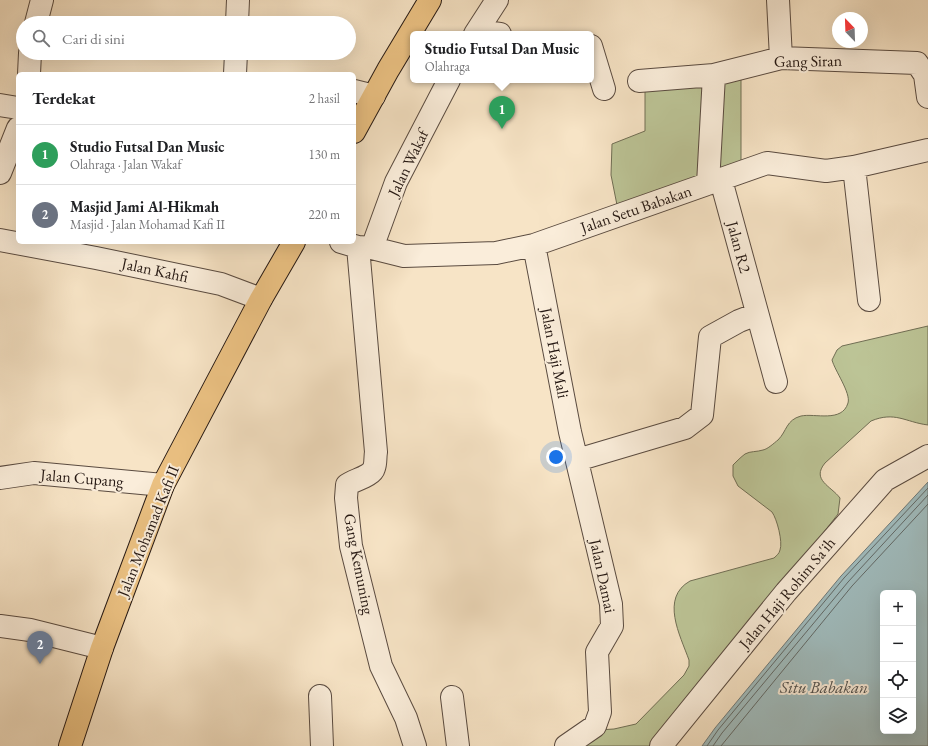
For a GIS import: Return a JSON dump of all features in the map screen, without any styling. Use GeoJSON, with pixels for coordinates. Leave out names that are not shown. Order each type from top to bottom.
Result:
{"type":"FeatureCollection","features":[{"type":"Feature","properties":{"kind":"main road"},"geometry":{"type":"LineString","coordinates":[[356,124],[364,94],[430,0]]}},
{"type":"Feature","properties":{"kind":"main road","name":"Jalan Mohamad Kafi II"},"geometry":{"type":"LineString","coordinates":[[70,746],[102,648],[164,485],[261,299],[293,244]]}},
{"type":"Feature","properties":{"kind":"street"},"geometry":{"type":"LineString","coordinates":[[38,16],[42,0]]}},
{"type":"Feature","properties":{"kind":"street"},"geometry":{"type":"LineString","coordinates":[[237,16],[238,0]]}},
{"type":"Feature","properties":{"kind":"street"},"geometry":{"type":"LineString","coordinates":[[477,31],[496,0]]}},
{"type":"Feature","properties":{"kind":"street"},"geometry":{"type":"LineString","coordinates":[[778,0],[781,58]]}},
{"type":"Feature","properties":{"kind":"street"},"geometry":{"type":"LineString","coordinates":[[594,56],[604,89]]}},
{"type":"Feature","properties":{"kind":"street","name":"Gang Siran"},"geometry":{"type":"LineString","coordinates":[[639,81],[714,75],[781,58],[916,63],[925,75],[928,97]]}},
{"type":"Feature","properties":{"kind":"street"},"geometry":{"type":"LineString","coordinates":[[28,72],[29,60]]}},
{"type":"Feature","properties":{"kind":"street"},"geometry":{"type":"LineString","coordinates":[[236,60],[236,72]]}},
{"type":"Feature","properties":{"kind":"street"},"geometry":{"type":"LineString","coordinates":[[714,75],[715,182]]}},
{"type":"Feature","properties":{"kind":"street","name":"Jalan Wakaf"},"geometry":{"type":"LineString","coordinates":[[356,246],[396,182],[447,83]]}},
{"type":"Feature","properties":{"kind":"street"},"geometry":{"type":"LineString","coordinates":[[0,105],[16,108]]}},
{"type":"Feature","properties":{"kind":"street"},"geometry":{"type":"LineString","coordinates":[[0,173],[16,133]]}},
{"type":"Feature","properties":{"kind":"street","name":"Jalan Setu Babakan"},"geometry":{"type":"LineString","coordinates":[[356,246],[404,256],[496,253],[534,245],[767,163],[826,171],[854,167],[928,150]]}},
{"type":"Feature","properties":{"kind":"street"},"geometry":{"type":"LineString","coordinates":[[854,167],[869,300]]}},
{"type":"Feature","properties":{"kind":"street","name":"Jalan R2"},"geometry":{"type":"LineString","coordinates":[[715,182],[757,314],[776,382]]}},
{"type":"Feature","properties":{"kind":"street","name":"Jalan Kahfi"},"geometry":{"type":"LineString","coordinates":[[0,240],[16,242]]}},
{"type":"Feature","properties":{"kind":"street","name":"Jalan Kahfi"},"geometry":{"type":"LineString","coordinates":[[39,244],[97,250],[221,284],[261,299]]}},
{"type":"Feature","properties":{"kind":"street","name":"Jalan Haji Mali"},"geometry":{"type":"LineString","coordinates":[[534,245],[577,460]]}},
{"type":"Feature","properties":{"kind":"street","name":"Gang Kemuning"},"geometry":{"type":"LineString","coordinates":[[356,246],[376,452],[374,469],[370,475],[361,477],[347,485],[346,498],[351,546],[381,666],[406,718],[416,746]]}},
{"type":"Feature","properties":{"kind":"street"},"geometry":{"type":"LineString","coordinates":[[577,460],[685,428],[702,415],[710,337],[739,320],[757,314]]}},
{"type":"Feature","properties":{"kind":"street","name":"Jalan Haji Rohim Sa'ih"},"geometry":{"type":"LineString","coordinates":[[661,746],[786,592],[885,480],[928,456]]}},
{"type":"Feature","properties":{"kind":"street","name":"Jalan Damai"},"geometry":{"type":"LineString","coordinates":[[566,746],[594,726],[600,712],[597,652],[612,626],[611,604],[577,460]]}},
{"type":"Feature","properties":{"kind":"street","name":"Jalan Cupang"},"geometry":{"type":"LineString","coordinates":[[0,478],[34,473],[164,485]]}},
{"type":"Feature","properties":{"kind":"street"},"geometry":{"type":"LineString","coordinates":[[0,626],[30,630],[102,648]]}},
{"type":"Feature","properties":{"kind":"street"},"geometry":{"type":"LineString","coordinates":[[320,696],[322,746]]}},
{"type":"Feature","properties":{"kind":"street"},"geometry":{"type":"LineString","coordinates":[[452,697],[458,746]]}},
{"type":"Feature","properties":{"kind":"green space"},"geometry":{"type":"Polygon","coordinates":[[[741,63],[741,161],[617,205],[611,175],[612,144],[645,131],[645,76],[741,63]]]}},
{"type":"Feature","properties":{"kind":"green space"},"geometry":{"type":"Polygon","coordinates":[[[928,326],[928,425],[894,417],[879,418],[871,421],[825,463],[821,469],[821,478],[840,498],[838,514],[657,746],[578,746],[598,730],[614,729],[636,724],[684,675],[689,666],[689,660],[677,628],[674,607],[676,597],[681,588],[690,581],[774,558],[779,553],[781,546],[780,536],[774,515],[738,486],[733,476],[733,465],[749,452],[761,451],[771,446],[781,437],[792,420],[796,418],[807,415],[834,415],[845,409],[848,403],[847,394],[832,360],[837,350],[842,346],[928,326]]]}},
{"type":"Feature","properties":{"kind":"water","name":"Situ Babakan"},"geometry":{"type":"Polygon","coordinates":[[[928,482],[928,746],[702,746],[715,728],[841,576],[928,482]]]}},
{"type":"Feature","properties":{"kind":"place","name":"Studio Futsal Dan Music"},"geometry":{"type":"Point","coordinates":[502,129]}},
{"type":"Feature","properties":{"kind":"place","name":"Masjid Jami Al-Hikmah"},"geometry":{"type":"Point","coordinates":[40,664]}}]}
